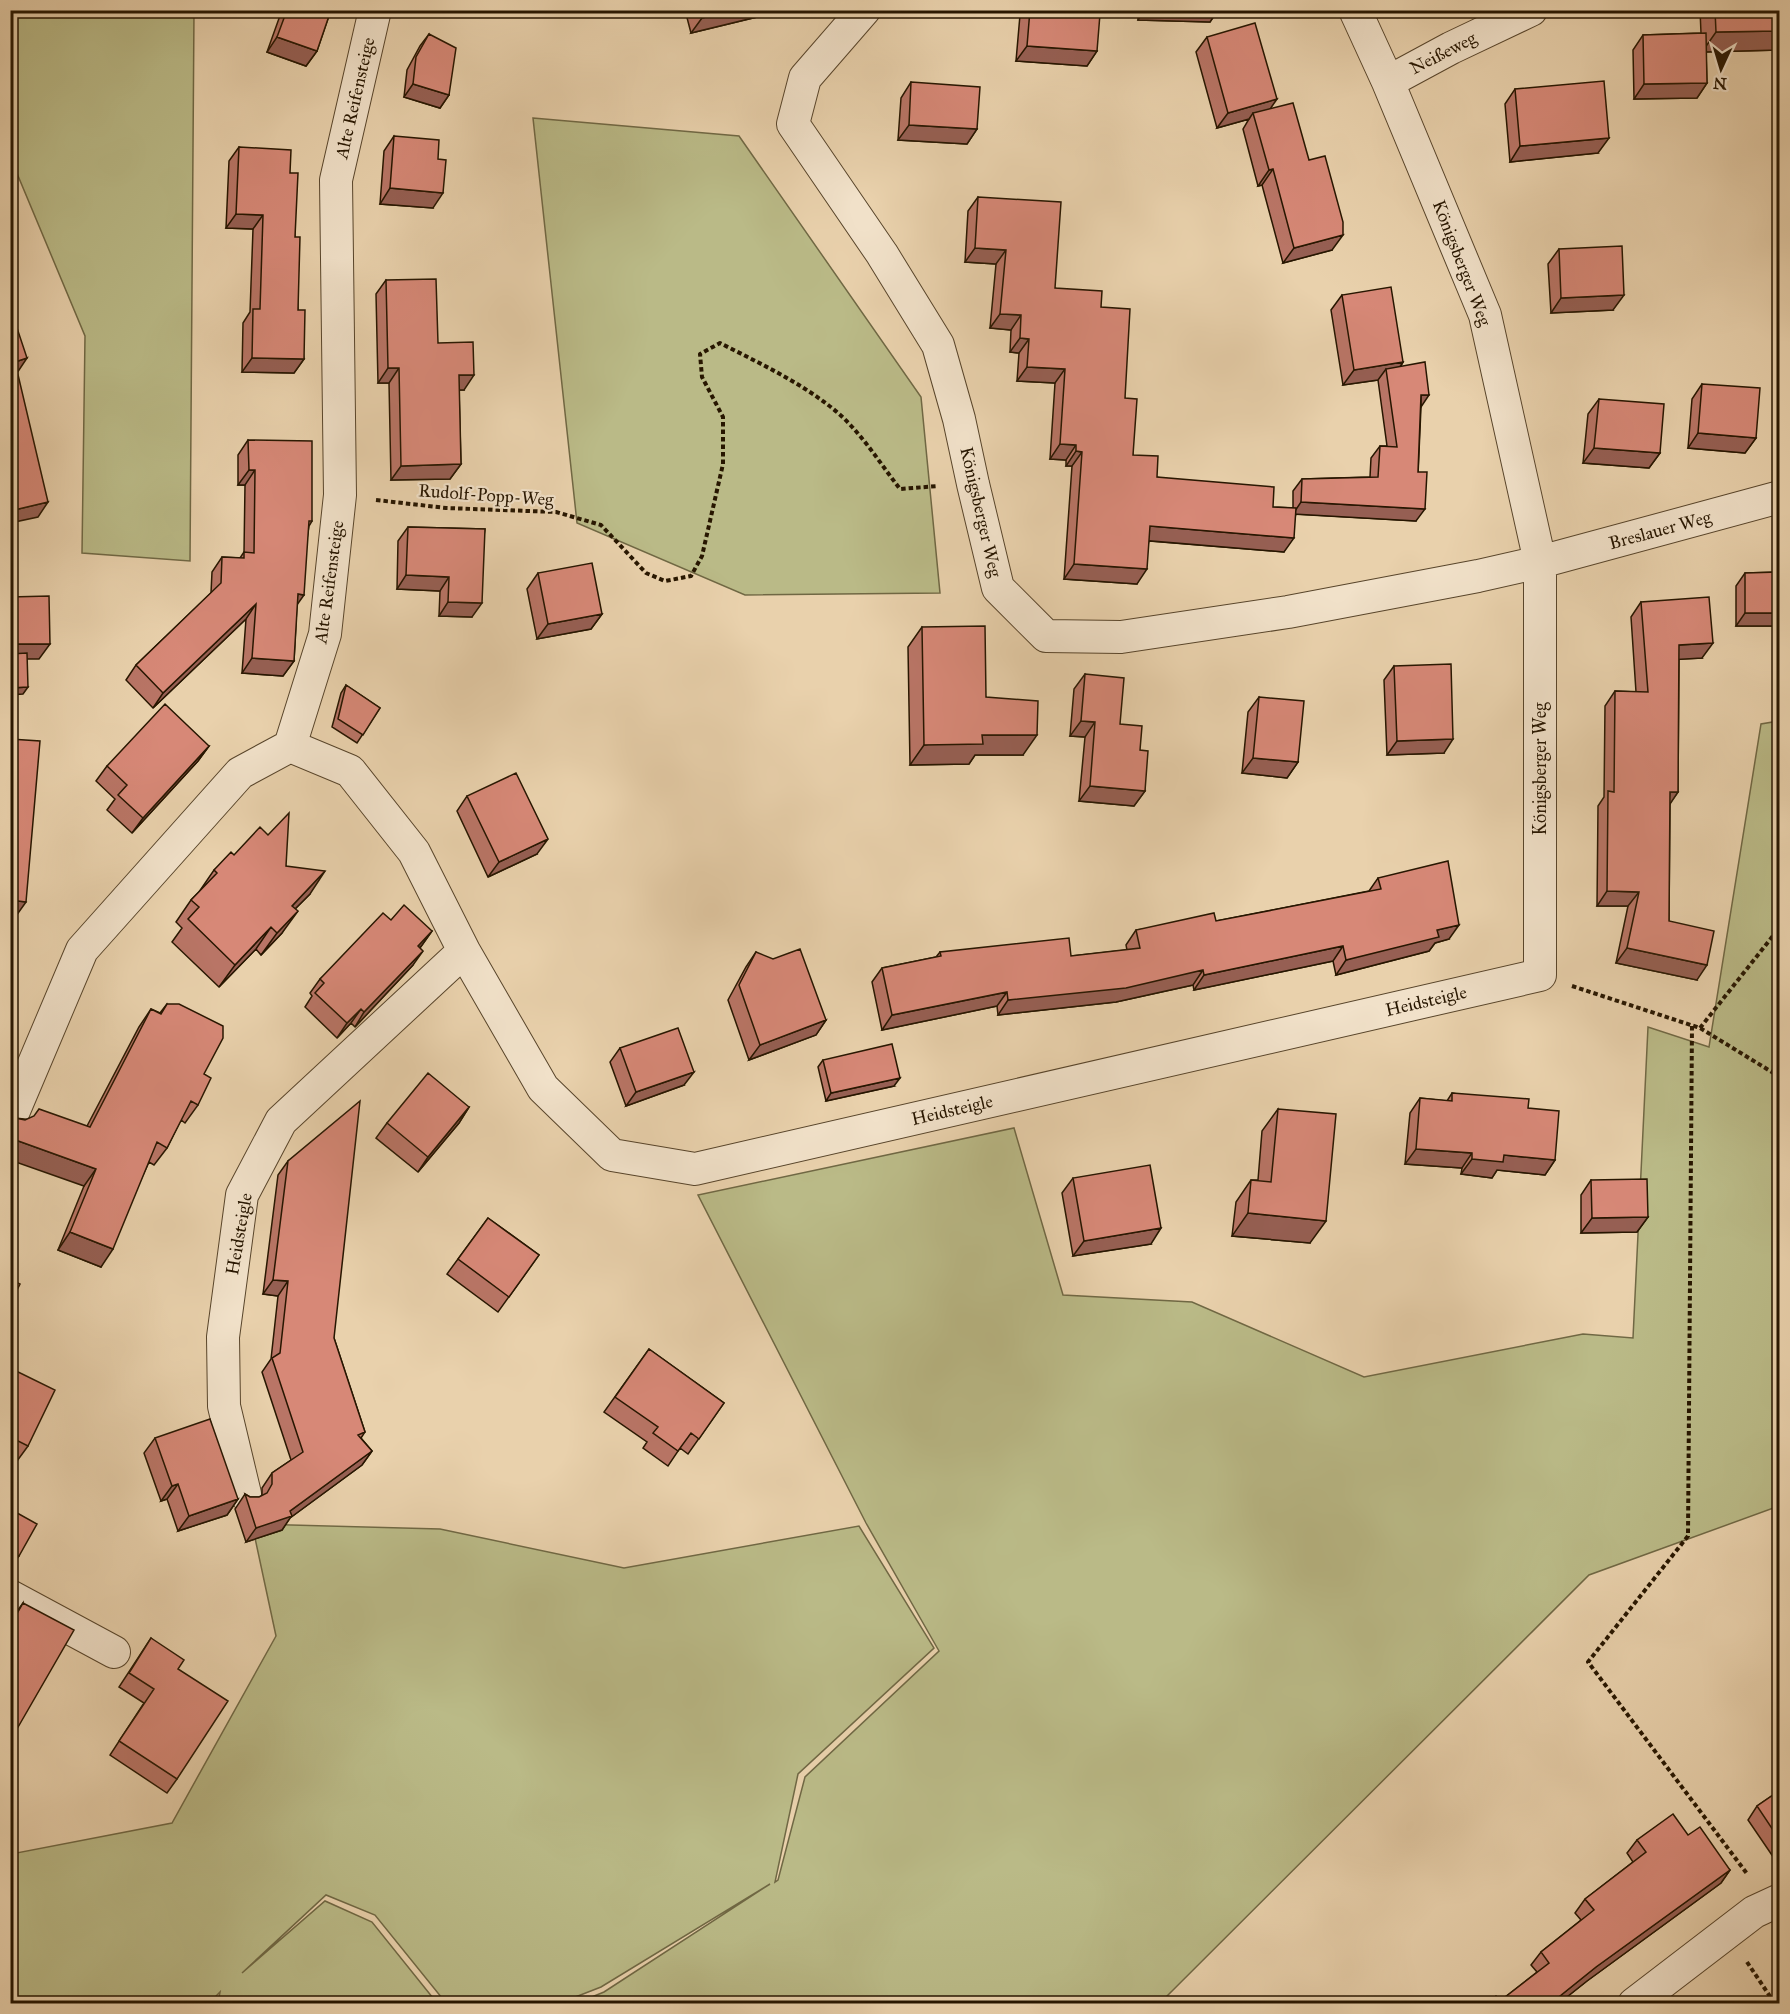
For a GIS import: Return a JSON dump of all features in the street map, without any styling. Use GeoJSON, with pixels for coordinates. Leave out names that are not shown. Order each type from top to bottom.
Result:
{"type":"FeatureCollection","features":[{"type":"Feature","properties":{"kind":"street","name":"Alte Reifensteige"},"geometry":{"type":"LineString","coordinates":[[290,746],[325,634],[340,495],[336,180],[375,10]]}},
{"type":"Feature","properties":{"kind":"street","name":"Königsberger Weg"},"geometry":{"type":"LineString","coordinates":[[864,10],[805,78],[793,124],[882,254],[938,345],[959,419],[998,588],[1046,636],[1120,637],[1288,612],[1540,562]]}},
{"type":"Feature","properties":{"kind":"street","name":"Königsberger Weg"},"geometry":{"type":"LineString","coordinates":[[1355,10],[1388,82],[1485,315],[1540,562],[1540,975]]}},
{"type":"Feature","properties":{"kind":"street","name":"Neißeweg"},"geometry":{"type":"LineString","coordinates":[[1388,82],[1451,48],[1531,10]]}},
{"type":"Feature","properties":{"kind":"street","name":"Breslauer Weg"},"geometry":{"type":"LineString","coordinates":[[1540,562],[1779,497]]}},
{"type":"Feature","properties":{"kind":"street","name":"Heidsteigle"},"geometry":{"type":"LineString","coordinates":[[290,746],[350,771],[414,852],[464,951],[543,1089],[612,1155],[695,1169],[1540,975]]}},
{"type":"Feature","properties":{"kind":"street"},"geometry":{"type":"LineString","coordinates":[[10,1120],[82,950],[240,773],[290,746]]}},
{"type":"Feature","properties":{"kind":"street","name":"Heidsteigle"},"geometry":{"type":"LineString","coordinates":[[245,1494],[224,1406],[223,1337],[242,1195],[281,1121],[464,951]]}},
{"type":"Feature","properties":{"kind":"street"},"geometry":{"type":"LineString","coordinates":[[10,1596],[114,1652]]}},
{"type":"Feature","properties":{"kind":"street"},"geometry":{"type":"LineString","coordinates":[[1634,2004],[1754,1912],[1775,1902]]}},
{"type":"Feature","properties":{"kind":"path","name":"Rudolf-Popp-Weg"},"geometry":{"type":"LineString","coordinates":[[340,495],[446,508],[556,512],[601,525],[646,573],[664,580],[691,576],[702,556],[723,464],[723,417],[702,377],[700,354],[720,343],[789,378],[833,409],[900,489],[973,484]]}},
{"type":"Feature","properties":{"kind":"path"},"geometry":{"type":"LineString","coordinates":[[1700,1028],[1779,927]]}},
{"type":"Feature","properties":{"kind":"path"},"geometry":{"type":"LineString","coordinates":[[1540,975],[1700,1028],[1779,1077]]}},
{"type":"Feature","properties":{"kind":"path"},"geometry":{"type":"LineString","coordinates":[[1692,1026],[1688,1536],[1588,1662],[1775,1902]]}},
{"type":"Feature","properties":{"kind":"path"},"geometry":{"type":"LineString","coordinates":[[1727,1932],[1775,2004]]}},
{"type":"Feature","properties":{"kind":"green space"},"geometry":{"type":"Polygon","coordinates":[[[10,11],[194,11],[190,561],[82,553],[85,336],[11,159],[10,11]]]}},
{"type":"Feature","properties":{"kind":"green space"},"geometry":{"type":"Polygon","coordinates":[[[533,118],[739,136],[921,397],[940,593],[745,595],[577,523],[533,118]]]}},
{"type":"Feature","properties":{"kind":"green space"},"geometry":{"type":"Polygon","coordinates":[[[1779,721],[1779,1506],[1589,1575],[1160,2003],[577,2003],[604,1992],[770,1884],[601,1987],[560,2003],[446,2003],[375,1915],[326,1895],[242,1973],[325,1901],[372,1922],[437,2003],[218,2003],[220,1992],[216,1996],[215,2003],[11,2004],[11,1854],[172,1823],[276,1636],[252,1524],[440,1529],[624,1568],[859,1526],[934,1648],[798,1774],[775,1882],[778,1880],[805,1777],[939,1651],[866,1523],[698,1195],[1014,1128],[1063,1295],[1192,1302],[1364,1377],[1583,1334],[1633,1338],[1648,1027],[1709,1047],[1761,724],[1779,721]]]}},
{"type":"Feature","properties":{"kind":"building"},"geometry":{"type":"Polygon","coordinates":[[[287,10],[331,10],[317,51],[277,37],[287,10]]]}},
{"type":"Feature","properties":{"kind":"building"},"geometry":{"type":"Polygon","coordinates":[[[700,10],[732,10],[702,18],[700,10]]]}},
{"type":"Feature","properties":{"kind":"building"},"geometry":{"type":"Polygon","coordinates":[[[1030,10],[1071,10],[1071,12],[1100,14],[1097,51],[1027,46],[1030,10]]]}},
{"type":"Feature","properties":{"kind":"building"},"geometry":{"type":"Polygon","coordinates":[[[1715,10],[1779,10],[1779,31],[1716,32],[1715,10]]]}},
{"type":"Feature","properties":{"kind":"building"},"geometry":{"type":"Polygon","coordinates":[[[1255,23],[1277,99],[1228,113],[1207,37],[1255,23]]]}},
{"type":"Feature","properties":{"kind":"building"},"geometry":{"type":"Polygon","coordinates":[[[1706,33],[1707,83],[1644,84],[1643,35],[1706,33]]]}},
{"type":"Feature","properties":{"kind":"building"},"geometry":{"type":"Polygon","coordinates":[[[429,34],[456,48],[449,95],[413,84],[416,57],[429,34]]]}},
{"type":"Feature","properties":{"kind":"building"},"geometry":{"type":"Polygon","coordinates":[[[1604,81],[1609,138],[1520,146],[1515,89],[1604,81]]]}},
{"type":"Feature","properties":{"kind":"building"},"geometry":{"type":"Polygon","coordinates":[[[911,82],[980,87],[977,129],[909,125],[911,82]]]}},
{"type":"Feature","properties":{"kind":"building"},"geometry":{"type":"Polygon","coordinates":[[[1293,103],[1309,160],[1325,156],[1343,222],[1343,235],[1294,248],[1273,169],[1269,170],[1253,113],[1293,103]]]}},
{"type":"Feature","properties":{"kind":"building"},"geometry":{"type":"Polygon","coordinates":[[[394,136],[439,140],[438,159],[446,160],[443,193],[390,188],[394,136]]]}},
{"type":"Feature","properties":{"kind":"building"},"geometry":{"type":"Polygon","coordinates":[[[239,147],[291,150],[290,173],[298,173],[295,237],[300,237],[298,310],[305,310],[304,359],[252,358],[253,309],[260,309],[263,215],[236,214],[239,147]]]}},
{"type":"Feature","properties":{"kind":"building"},"geometry":{"type":"Polygon","coordinates":[[[978,197],[1061,202],[1055,288],[1102,291],[1101,307],[1130,309],[1125,398],[1137,399],[1133,455],[1158,456],[1157,477],[1274,487],[1273,507],[1296,508],[1294,538],[1150,526],[1147,569],[1074,564],[1082,452],[1076,451],[1076,445],[1060,444],[1065,369],[1027,367],[1029,339],[1020,338],[1021,315],[1000,314],[1006,250],[975,248],[978,197]]]}},
{"type":"Feature","properties":{"kind":"building"},"geometry":{"type":"Polygon","coordinates":[[[1622,246],[1624,295],[1561,298],[1559,249],[1622,246]]]}},
{"type":"Feature","properties":{"kind":"building"},"geometry":{"type":"Polygon","coordinates":[[[436,279],[438,343],[473,342],[474,375],[459,375],[461,464],[401,466],[399,368],[388,368],[386,280],[436,279]]]}},
{"type":"Feature","properties":{"kind":"building"},"geometry":{"type":"Polygon","coordinates":[[[1391,287],[1403,362],[1354,370],[1342,295],[1391,287]]]}},
{"type":"Feature","properties":{"kind":"building"},"geometry":{"type":"Polygon","coordinates":[[[12,313],[27,358],[15,362],[48,502],[10,511],[10,314],[12,313]]]}},
{"type":"Feature","properties":{"kind":"building"},"geometry":{"type":"Polygon","coordinates":[[[1425,362],[1429,395],[1421,395],[1418,472],[1427,472],[1425,509],[1301,502],[1302,479],[1378,477],[1380,446],[1397,447],[1386,369],[1425,362]]]}},
{"type":"Feature","properties":{"kind":"building"},"geometry":{"type":"Polygon","coordinates":[[[1702,384],[1760,388],[1756,438],[1698,433],[1702,384]]]}},
{"type":"Feature","properties":{"kind":"building"},"geometry":{"type":"Polygon","coordinates":[[[1599,399],[1664,404],[1660,453],[1594,448],[1599,399]]]}},
{"type":"Feature","properties":{"kind":"building"},"geometry":{"type":"Polygon","coordinates":[[[248,440],[312,441],[312,521],[309,521],[304,595],[298,594],[294,661],[252,658],[256,604],[163,693],[136,665],[221,583],[222,557],[244,558],[244,552],[254,553],[255,470],[249,470],[248,440]]]}},
{"type":"Feature","properties":{"kind":"building"},"geometry":{"type":"Polygon","coordinates":[[[408,527],[485,529],[482,603],[448,602],[449,577],[406,575],[408,527]]]}},
{"type":"Feature","properties":{"kind":"building"},"geometry":{"type":"Polygon","coordinates":[[[592,563],[602,614],[548,624],[538,573],[592,563]]]}},
{"type":"Feature","properties":{"kind":"building"},"geometry":{"type":"Polygon","coordinates":[[[1779,572],[1779,613],[1745,613],[1745,573],[1779,572]]]}},
{"type":"Feature","properties":{"kind":"building"},"geometry":{"type":"Polygon","coordinates":[[[49,596],[50,644],[10,644],[10,597],[49,596]]]}},
{"type":"Feature","properties":{"kind":"building"},"geometry":{"type":"Polygon","coordinates":[[[1709,597],[1713,643],[1679,645],[1678,792],[1670,792],[1669,921],[1714,931],[1707,965],[1627,948],[1639,892],[1607,891],[1608,791],[1614,792],[1615,691],[1648,692],[1641,602],[1709,597]]]}},
{"type":"Feature","properties":{"kind":"building"},"geometry":{"type":"Polygon","coordinates":[[[985,626],[986,697],[1038,701],[1037,735],[982,735],[983,744],[924,745],[922,627],[985,626]]]}},
{"type":"Feature","properties":{"kind":"building"},"geometry":{"type":"Polygon","coordinates":[[[27,653],[28,687],[10,688],[10,654],[27,653]]]}},
{"type":"Feature","properties":{"kind":"building"},"geometry":{"type":"Polygon","coordinates":[[[1451,664],[1453,739],[1397,741],[1394,666],[1451,664]]]}},
{"type":"Feature","properties":{"kind":"building"},"geometry":{"type":"Polygon","coordinates":[[[1085,674],[1124,678],[1120,724],[1142,726],[1140,750],[1148,751],[1145,791],[1090,786],[1095,722],[1081,721],[1085,674]]]}},
{"type":"Feature","properties":{"kind":"building"},"geometry":{"type":"Polygon","coordinates":[[[346,685],[380,708],[363,735],[338,719],[346,685]]]}},
{"type":"Feature","properties":{"kind":"building"},"geometry":{"type":"Polygon","coordinates":[[[1259,697],[1304,701],[1298,762],[1253,758],[1259,697]]]}},
{"type":"Feature","properties":{"kind":"building"},"geometry":{"type":"Polygon","coordinates":[[[165,704],[209,746],[143,818],[118,795],[127,785],[107,766],[165,704]]]}},
{"type":"Feature","properties":{"kind":"building"},"geometry":{"type":"Polygon","coordinates":[[[10,739],[40,741],[26,902],[10,900],[10,739]]]}},
{"type":"Feature","properties":{"kind":"building"},"geometry":{"type":"Polygon","coordinates":[[[516,773],[548,839],[499,862],[467,796],[516,773]]]}},
{"type":"Feature","properties":{"kind":"building"},"geometry":{"type":"Polygon","coordinates":[[[289,813],[286,866],[325,871],[292,906],[298,911],[277,933],[271,927],[235,965],[188,919],[199,907],[191,900],[217,873],[214,870],[231,852],[234,855],[260,827],[268,835],[289,813]]]}},
{"type":"Feature","properties":{"kind":"building"},"geometry":{"type":"Polygon","coordinates":[[[1448,861],[1459,925],[1437,930],[1439,937],[1346,960],[1343,946],[1204,975],[1203,970],[1126,988],[1008,1000],[1007,992],[892,1015],[882,968],[941,956],[940,952],[1069,938],[1071,956],[1140,948],[1136,930],[1214,913],[1216,921],[1381,889],[1378,878],[1448,861]]]}},
{"type":"Feature","properties":{"kind":"building"},"geometry":{"type":"Polygon","coordinates":[[[404,905],[432,931],[418,946],[423,951],[364,1012],[361,1009],[347,1023],[315,993],[324,983],[320,979],[383,913],[391,920],[404,905]]]}},
{"type":"Feature","properties":{"kind":"building"},"geometry":{"type":"Polygon","coordinates":[[[800,949],[826,1020],[760,1045],[739,985],[756,952],[773,959],[800,949]]]}},
{"type":"Feature","properties":{"kind":"building"},"geometry":{"type":"Polygon","coordinates":[[[167,1004],[179,1004],[223,1026],[223,1038],[204,1074],[211,1078],[198,1105],[191,1101],[167,1148],[157,1142],[113,1249],[70,1232],[96,1169],[10,1138],[10,1115],[25,1120],[34,1116],[39,1109],[90,1127],[151,1009],[161,1014],[167,1004]]]}},
{"type":"Feature","properties":{"kind":"building"},"geometry":{"type":"Polygon","coordinates":[[[678,1028],[694,1072],[636,1092],[620,1048],[678,1028]]]}},
{"type":"Feature","properties":{"kind":"building"},"geometry":{"type":"Polygon","coordinates":[[[892,1044],[900,1078],[831,1093],[823,1060],[892,1044]]]}},
{"type":"Feature","properties":{"kind":"building"},"geometry":{"type":"Polygon","coordinates":[[[428,1073],[469,1107],[428,1157],[387,1123],[428,1073]]]}},
{"type":"Feature","properties":{"kind":"building"},"geometry":{"type":"Polygon","coordinates":[[[1452,1093],[1529,1099],[1528,1108],[1559,1111],[1555,1160],[1504,1155],[1503,1162],[1472,1159],[1472,1153],[1416,1149],[1420,1098],[1452,1101],[1452,1093]]]}},
{"type":"Feature","properties":{"kind":"building"},"geometry":{"type":"Polygon","coordinates":[[[360,1101],[334,1338],[365,1432],[358,1435],[372,1451],[290,1511],[292,1516],[256,1528],[245,1494],[250,1497],[259,1497],[267,1493],[272,1484],[272,1473],[303,1452],[272,1358],[280,1353],[288,1281],[273,1280],[288,1161],[360,1101]]]}},
{"type":"Feature","properties":{"kind":"building"},"geometry":{"type":"Polygon","coordinates":[[[1278,1109],[1336,1114],[1326,1221],[1248,1213],[1251,1180],[1271,1182],[1278,1109]]]}},
{"type":"Feature","properties":{"kind":"building"},"geometry":{"type":"Polygon","coordinates":[[[1150,1165],[1161,1228],[1084,1241],[1073,1178],[1150,1165]]]}},
{"type":"Feature","properties":{"kind":"building"},"geometry":{"type":"Polygon","coordinates":[[[1647,1179],[1648,1217],[1592,1218],[1591,1180],[1647,1179]]]}},
{"type":"Feature","properties":{"kind":"building"},"geometry":{"type":"Polygon","coordinates":[[[488,1218],[539,1255],[509,1297],[458,1259],[488,1218]]]}},
{"type":"Feature","properties":{"kind":"building"},"geometry":{"type":"Polygon","coordinates":[[[10,1279],[20,1284],[10,1304],[10,1279]]]}},
{"type":"Feature","properties":{"kind":"building"},"geometry":{"type":"Polygon","coordinates":[[[649,1349],[724,1403],[699,1439],[691,1433],[678,1451],[653,1433],[658,1427],[615,1397],[649,1349]]]}},
{"type":"Feature","properties":{"kind":"building"},"geometry":{"type":"Polygon","coordinates":[[[10,1368],[55,1390],[28,1446],[10,1437],[10,1368]]]}},
{"type":"Feature","properties":{"kind":"building"},"geometry":{"type":"Polygon","coordinates":[[[210,1419],[238,1499],[189,1516],[178,1484],[172,1486],[155,1438],[210,1419]]]}},
{"type":"Feature","properties":{"kind":"building"},"geometry":{"type":"Polygon","coordinates":[[[10,1509],[37,1524],[19,1556],[10,1552],[10,1509]]]}},
{"type":"Feature","properties":{"kind":"building"},"geometry":{"type":"Polygon","coordinates":[[[23,1603],[74,1630],[10,1741],[10,1622],[23,1603]]]}},
{"type":"Feature","properties":{"kind":"building"},"geometry":{"type":"Polygon","coordinates":[[[151,1638],[184,1660],[178,1669],[228,1701],[177,1779],[119,1741],[154,1689],[129,1673],[151,1638]]]}},
{"type":"Feature","properties":{"kind":"building"},"geometry":{"type":"Polygon","coordinates":[[[1779,1791],[1779,1839],[1757,1806],[1779,1791]]]}},
{"type":"Feature","properties":{"kind":"building"},"geometry":{"type":"Polygon","coordinates":[[[1673,1814],[1688,1835],[1700,1827],[1730,1870],[1596,1967],[1550,2004],[1486,2004],[1496,1996],[1500,2001],[1549,1963],[1541,1952],[1594,1910],[1585,1899],[1646,1852],[1637,1840],[1673,1814]]]}},
{"type":"Feature","properties":{"kind":"building"},"geometry":{"type":"Polygon","coordinates":[[[1779,1992],[1779,2004],[1764,2004],[1779,1992]]]}}]}
